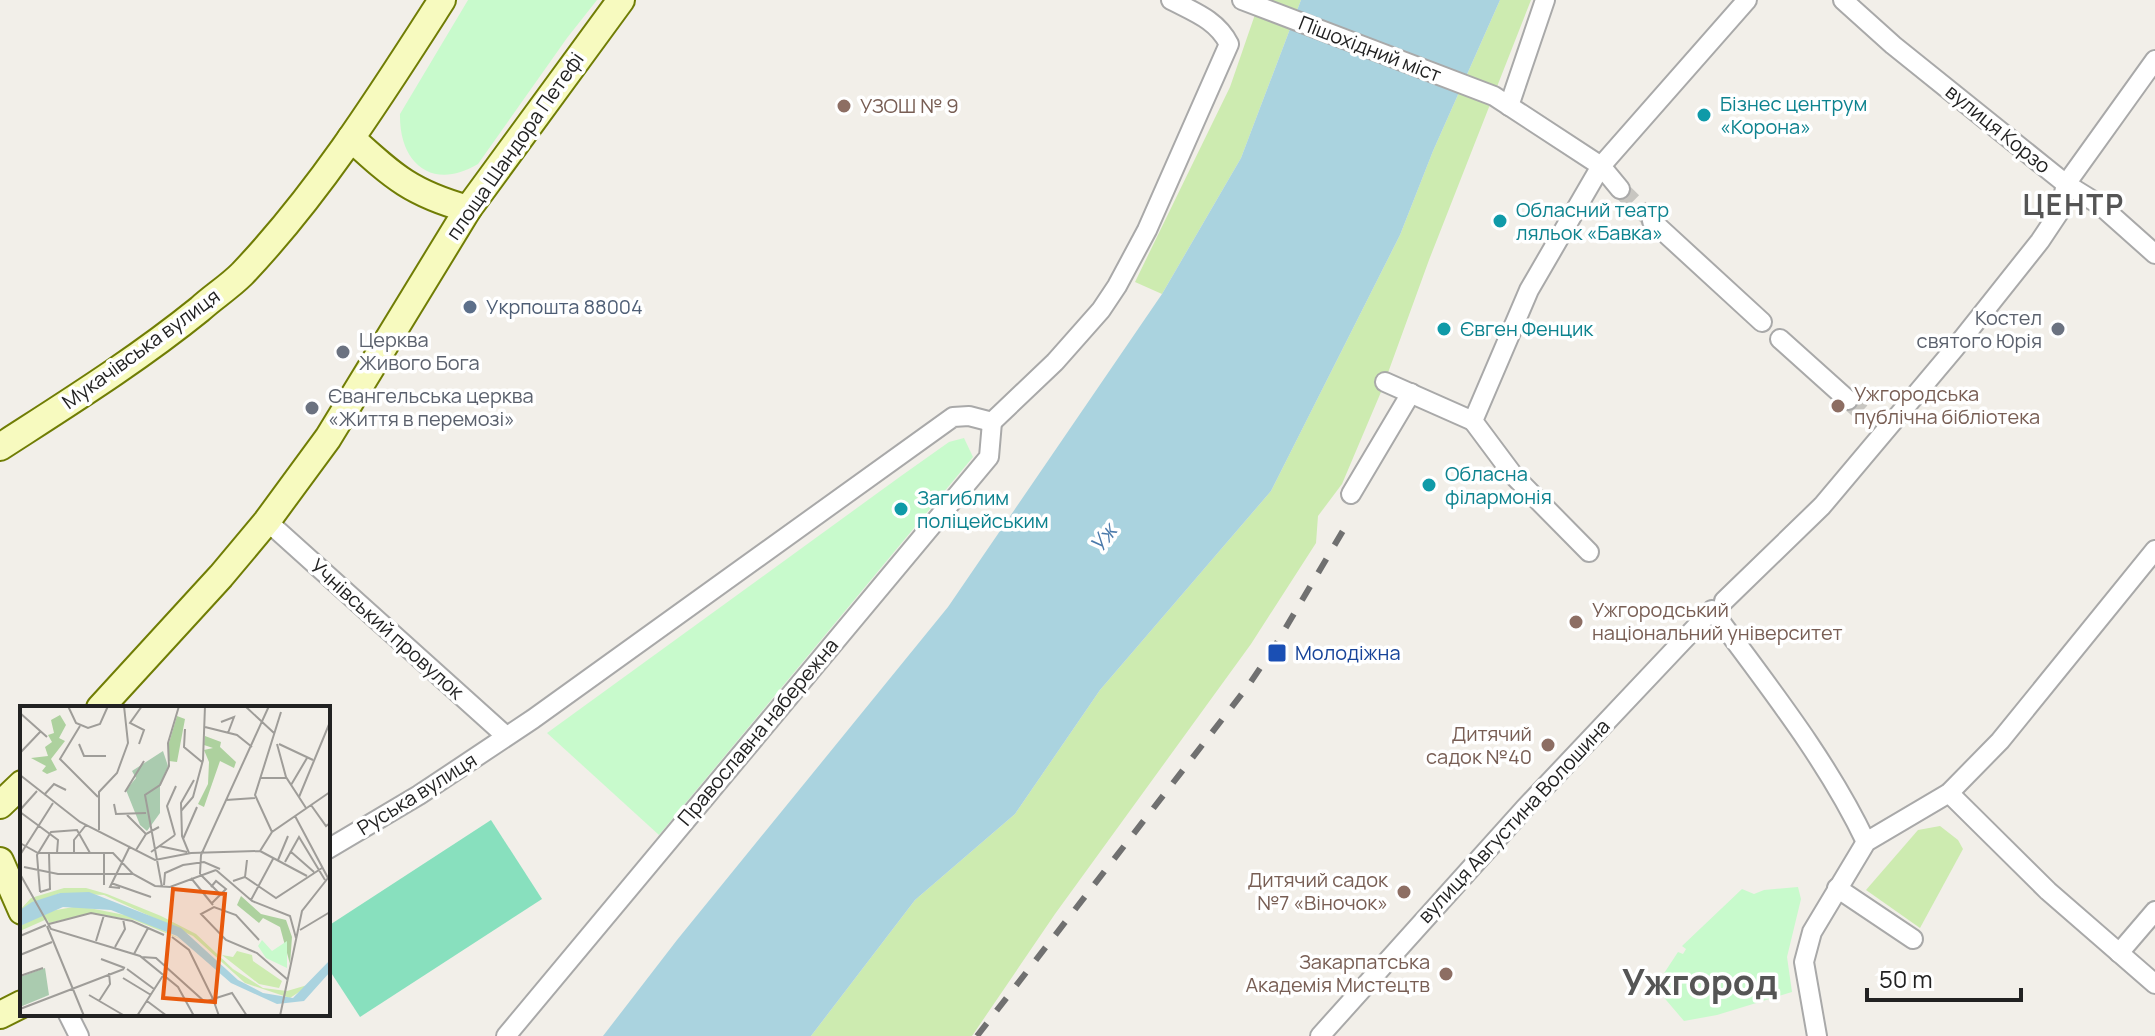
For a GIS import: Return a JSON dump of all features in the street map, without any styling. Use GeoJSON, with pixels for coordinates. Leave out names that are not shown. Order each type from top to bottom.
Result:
{"type":"FeatureCollection","features":[{"type":"Feature","properties":{"kind":"main road"},"geometry":{"type":"LineString","coordinates":[[442,0],[351,138],[392,175],[415,190],[468,209]]}},
{"type":"Feature","properties":{"kind":"main road","name":"площа Шандора Петефі"},"geometry":{"type":"LineString","coordinates":[[102,706],[267,521],[328,438],[468,209],[621,0]]}},
{"type":"Feature","properties":{"kind":"main road","name":"Мукачівська вулиця"},"geometry":{"type":"LineString","coordinates":[[0,447],[168,334],[240,276],[303,203],[351,138]]}},
{"type":"Feature","properties":{"kind":"main road"},"geometry":{"type":"LineString","coordinates":[[0,805],[20,786]]}},
{"type":"Feature","properties":{"kind":"main road"},"geometry":{"type":"LineString","coordinates":[[0,861],[20,906]]}},
{"type":"Feature","properties":{"kind":"main road"},"geometry":{"type":"LineString","coordinates":[[0,1015],[20,1005]]}},
{"type":"Feature","properties":{"kind":"street"},"geometry":{"type":"LineString","coordinates":[[506,736],[953,417],[969,416],[992,422],[1055,362],[1101,310],[1117,286],[1147,230],[1229,44],[1222,29],[1171,0]]}},
{"type":"Feature","properties":{"kind":"street"},"geometry":{"type":"LineString","coordinates":[[1501,101],[1545,0]]}},
{"type":"Feature","properties":{"kind":"street"},"geometry":{"type":"LineString","coordinates":[[1473,421],[1529,290],[1601,166],[1747,0]]}},
{"type":"Feature","properties":{"kind":"street","name":"вулиця Корзо"},"geometry":{"type":"LineString","coordinates":[[1843,0],[1893,45],[2066,184],[2100,205],[2155,254]]}},
{"type":"Feature","properties":{"kind":"street","name":"Пішохідний міст"},"geometry":{"type":"LineString","coordinates":[[1244,1],[1501,101],[1601,166],[1620,189]]}},
{"type":"Feature","properties":{"kind":"street","name":"вулиця Августина Волошина"},"geometry":{"type":"LineString","coordinates":[[1320,1036],[1541,791],[1718,605],[1822,506],[1885,433],[2040,241],[2060,211],[2066,184],[2155,60]]}},
{"type":"Feature","properties":{"kind":"street"},"geometry":{"type":"LineString","coordinates":[[1652,221],[1762,322]]}},
{"type":"Feature","properties":{"kind":"street"},"geometry":{"type":"LineString","coordinates":[[1780,339],[1848,400]]}},
{"type":"Feature","properties":{"kind":"street"},"geometry":{"type":"LineString","coordinates":[[1385,382],[1473,421],[1514,476],[1589,552]]}},
{"type":"Feature","properties":{"kind":"street"},"geometry":{"type":"LineString","coordinates":[[1351,494],[1411,393]]}},
{"type":"Feature","properties":{"kind":"street"},"geometry":{"type":"LineString","coordinates":[[1870,420],[1885,433]]}},
{"type":"Feature","properties":{"kind":"street","name":"Православна набережна"},"geometry":{"type":"LineString","coordinates":[[506,1036],[989,457],[992,422]]}},
{"type":"Feature","properties":{"kind":"street","name":"Учнівський провулок"},"geometry":{"type":"LineString","coordinates":[[267,521],[506,736]]}},
{"type":"Feature","properties":{"kind":"street"},"geometry":{"type":"LineString","coordinates":[[1817,1036],[1804,962],[1812,932],[1866,842],[1949,793],[2000,741],[2155,550]]}},
{"type":"Feature","properties":{"kind":"street"},"geometry":{"type":"LineString","coordinates":[[1718,605],[1847,801],[1866,842]]}},
{"type":"Feature","properties":{"kind":"street","name":"Руська вулиця"},"geometry":{"type":"LineString","coordinates":[[330,848],[419,795],[506,736]]}},
{"type":"Feature","properties":{"kind":"street"},"geometry":{"type":"LineString","coordinates":[[1949,793],[2048,891],[2155,984]]}},
{"type":"Feature","properties":{"kind":"street"},"geometry":{"type":"LineString","coordinates":[[1837,888],[1913,939]]}},
{"type":"Feature","properties":{"kind":"street"},"geometry":{"type":"LineString","coordinates":[[2119,953],[2155,911]]}},
{"type":"Feature","properties":{"kind":"street"},"geometry":{"type":"LineString","coordinates":[[69,1016],[79,1036]]}},
{"type":"Feature","properties":{"kind":"green space"},"geometry":{"type":"Polygon","coordinates":[[[468,0],[597,0],[478,164],[447,175],[433,173],[412,159],[405,147],[400,114],[468,0]]]}},
{"type":"Feature","properties":{"kind":"green space"},"geometry":{"type":"Polygon","coordinates":[[[1260,0],[1301,0],[1241,158],[1162,294],[1135,282],[1230,87],[1260,0]]]}},
{"type":"Feature","properties":{"kind":"green space"},"geometry":{"type":"Polygon","coordinates":[[[1500,0],[1531,0],[1381,392],[1342,484],[1318,516],[1316,543],[1251,644],[1055,914],[972,1036],[811,1036],[915,900],[1015,814],[1100,690],[1271,491],[1400,235],[1433,151],[1500,0]]]}},
{"type":"Feature","properties":{"kind":"green space"},"geometry":{"type":"Polygon","coordinates":[[[964,438],[973,457],[659,835],[547,733],[949,442],[964,438]]]}},
{"type":"Feature","properties":{"kind":"green space"},"geometry":{"type":"Polygon","coordinates":[[[491,820],[542,899],[360,1017],[330,971],[330,925],[491,820]]]}},
{"type":"Feature","properties":{"kind":"green space"},"geometry":{"type":"Polygon","coordinates":[[[1940,826],[1958,840],[1963,849],[1920,928],[1866,890],[1918,830],[1940,826]]]}},
{"type":"Feature","properties":{"kind":"green space"},"geometry":{"type":"Polygon","coordinates":[[[1798,887],[1801,899],[1787,957],[1792,992],[1717,1015],[1684,1021],[1655,987],[1678,952],[1683,954],[1686,949],[1682,946],[1742,889],[1754,894],[1798,887]]]}},
{"type":"Feature","properties":{"kind":"water","name":"Уж"},"geometry":{"type":"Polygon","coordinates":[[[1301,0],[1500,0],[1433,151],[1400,235],[1271,491],[1100,690],[1015,814],[915,900],[811,1036],[603,1036],[677,940],[948,607],[1162,294],[1241,158],[1301,0]]]}},
{"type":"Feature","properties":{"kind":"tunnel"},"geometry":{"type":"LineString","coordinates":[[1620,189],[1652,221]]}},
{"type":"Feature","properties":{"kind":"tunnel"},"geometry":{"type":"LineString","coordinates":[[1848,400],[1870,420]]}},
{"type":"Feature","properties":{"kind":"railway"},"geometry":{"type":"LineString","coordinates":[[977,1036],[1248,686],[1344,529]]}},
{"type":"Feature","properties":{"kind":"place","name":"УЗОШ № 9"},"geometry":{"type":"Point","coordinates":[844,106]}},
{"type":"Feature","properties":{"kind":"place","name":"Бізнес центрум «Корона»"},"geometry":{"type":"Point","coordinates":[1704,115]}},
{"type":"Feature","properties":{"kind":"place","name":"Обласний театр ляльок «Бавка»"},"geometry":{"type":"Point","coordinates":[1500,221]}},
{"type":"Feature","properties":{"kind":"place","name":"Укрпошта 88004"},"geometry":{"type":"Point","coordinates":[470,307]}},
{"type":"Feature","properties":{"kind":"place","name":"Євген Фенцик"},"geometry":{"type":"Point","coordinates":[1444,329]}},
{"type":"Feature","properties":{"kind":"place","name":"Костел святого Юрія"},"geometry":{"type":"Point","coordinates":[2058,329]}},
{"type":"Feature","properties":{"kind":"place","name":"Церква Живого Бога"},"geometry":{"type":"Point","coordinates":[343,352]}},
{"type":"Feature","properties":{"kind":"place","name":"Ужгородська публічна бібліотека"},"geometry":{"type":"Point","coordinates":[1838,406]}},
{"type":"Feature","properties":{"kind":"place","name":"Євангельська церква «Життя в перемозі»"},"geometry":{"type":"Point","coordinates":[312,408]}},
{"type":"Feature","properties":{"kind":"place","name":"Обласна філармонія"},"geometry":{"type":"Point","coordinates":[1429,485]}},
{"type":"Feature","properties":{"kind":"place","name":"Загиблим поліцейським"},"geometry":{"type":"Point","coordinates":[901,509]}},
{"type":"Feature","properties":{"kind":"place","name":"Ужгородський національний університет"},"geometry":{"type":"Point","coordinates":[1576,622]}},
{"type":"Feature","properties":{"kind":"place","name":"Молодіжна"},"geometry":{"type":"Point","coordinates":[1277,653]}},
{"type":"Feature","properties":{"kind":"place","name":"Дитячий садок №40"},"geometry":{"type":"Point","coordinates":[1548,745]}},
{"type":"Feature","properties":{"kind":"place","name":"Дитячий садок №7 «Віночок»"},"geometry":{"type":"Point","coordinates":[1404,892]}},
{"type":"Feature","properties":{"kind":"place","name":"Закарпатська Академія Мистецтв"},"geometry":{"type":"Point","coordinates":[1446,974]}},
{"type":"Feature","properties":{"kind":"district","name":"ЦЕНТР"},"geometry":{"type":"Point","coordinates":[2074,205]}},
{"type":"Feature","properties":{"kind":"district","name":"Ужгород"},"geometry":{"type":"Point","coordinates":[1700,982]}}]}
